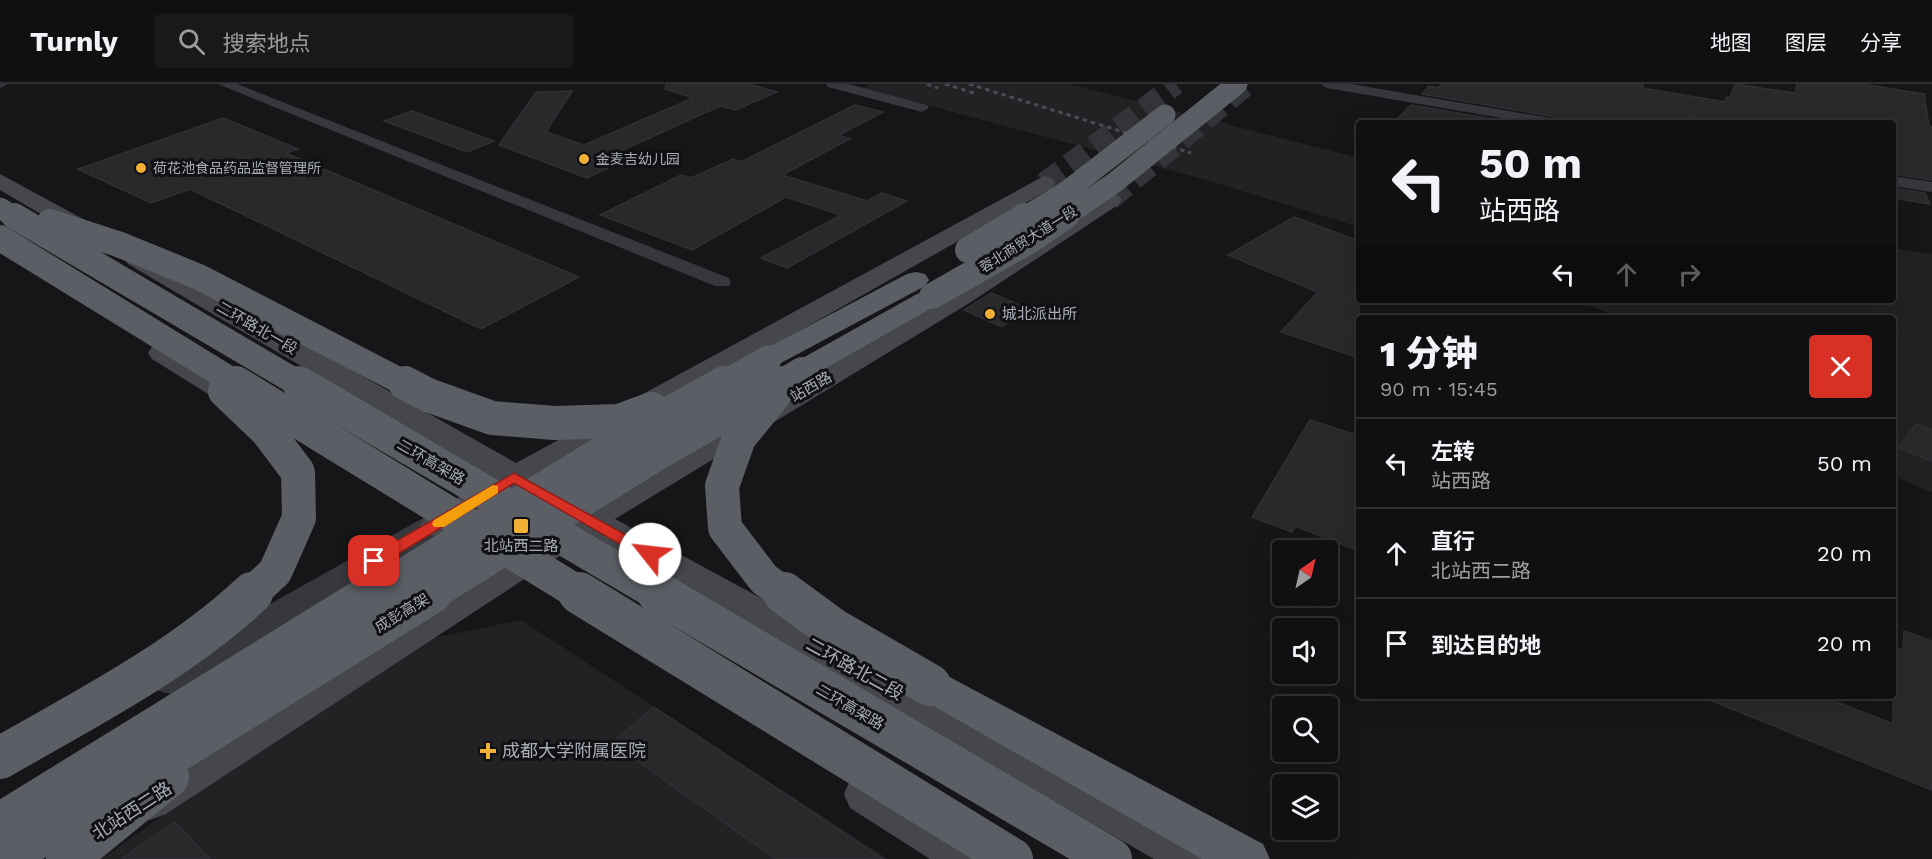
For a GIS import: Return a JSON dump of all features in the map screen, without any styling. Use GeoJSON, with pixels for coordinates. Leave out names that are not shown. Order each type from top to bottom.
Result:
{"type":"FeatureCollection","features":[{"type":"Feature","properties":{"kind":"highway","name":"蓉北商贸大道一段"},"geometry":{"type":"LineString","coordinates":[[786,364],[916,280],[1066,191],[1208,84]]}},
{"type":"Feature","properties":{"kind":"highway","name":"蓉北商贸大道一段"},"geometry":{"type":"LineString","coordinates":[[786,364],[1029,241],[1114,183],[1238,84]]}},
{"type":"Feature","properties":{"kind":"highway"},"geometry":{"type":"LineString","coordinates":[[8,206],[118,244],[199,277],[428,395],[492,418],[555,423],[619,421],[786,364]]}},
{"type":"Feature","properties":{"kind":"highway","name":"二环高架路"},"geometry":{"type":"LineString","coordinates":[[8,206],[1112,859]]}},
{"type":"Feature","properties":{"kind":"highway"},"geometry":{"type":"LineString","coordinates":[[0,238],[1012,859]]}},
{"type":"Feature","properties":{"kind":"highway"},"geometry":{"type":"LineString","coordinates":[[0,263],[36,286],[167,339],[267,431],[298,472],[299,518],[275,572],[219,624],[136,681],[0,758]]}},
{"type":"Feature","properties":{"kind":"highway"},"geometry":{"type":"LineString","coordinates":[[786,364],[763,405],[739,438],[722,486],[725,528],[764,579],[833,629],[1246,859]]}},
{"type":"Feature","properties":{"kind":"highway","name":"成彭高架"},"geometry":{"type":"LineString","coordinates":[[3,859],[656,454],[786,364]]}},
{"type":"Feature","properties":{"kind":"highway","name":"成彭高架"},"geometry":{"type":"LineString","coordinates":[[0,824],[636,432],[786,364]]}},
{"type":"Feature","properties":{"kind":"highway"},"geometry":{"type":"LineString","coordinates":[[67,859],[273,691]]}},
{"type":"Feature","properties":{"kind":"main road","name":"二环路北一段"},"geometry":{"type":"LineString","coordinates":[[0,181],[8,206],[514,477]]}},
{"type":"Feature","properties":{"kind":"main road"},"geometry":{"type":"LineString","coordinates":[[437,525],[590,433],[950,239],[1044,183]]}},
{"type":"Feature","properties":{"kind":"main road","name":"站西路"},"geometry":{"type":"LineString","coordinates":[[509,569],[719,440],[956,302],[1110,200]]}},
{"type":"Feature","properties":{"kind":"main road"},"geometry":{"type":"LineString","coordinates":[[0,252],[970,859]]}},
{"type":"Feature","properties":{"kind":"main road","name":"二环路北二段"},"geometry":{"type":"LineString","coordinates":[[514,477],[1197,859]]}},
{"type":"Feature","properties":{"kind":"main road","name":"北站西二路"},"geometry":{"type":"LineString","coordinates":[[57,859],[509,569]]}},
{"type":"Feature","properties":{"kind":"street"},"geometry":{"type":"LineString","coordinates":[[225,84],[722,282]]}},
{"type":"Feature","properties":{"kind":"street"},"geometry":{"type":"LineString","coordinates":[[833,84],[922,108]]}},
{"type":"Feature","properties":{"kind":"street"},"geometry":{"type":"LineString","coordinates":[[1327,84],[1538,120]]}},
{"type":"Feature","properties":{"kind":"street"},"geometry":{"type":"LineString","coordinates":[[1896,182],[1932,188]]}},
{"type":"Feature","properties":{"kind":"street"},"geometry":{"type":"LineString","coordinates":[[0,776],[437,525]]}},
{"type":"Feature","properties":{"kind":"shaded area"},"geometry":{"type":"Polygon","coordinates":[[[870,84],[1069,84],[1356,157],[1356,226],[1210,181],[863,88],[870,84]]]}},
{"type":"Feature","properties":{"kind":"shaded area"},"geometry":{"type":"Polygon","coordinates":[[[1896,248],[1932,254],[1932,492],[1896,477],[1896,315],[1614,315],[1582,303],[1896,303],[1896,248]]]}},
{"type":"Feature","properties":{"kind":"shaded area","name":"成都大学附属医院"},"geometry":{"type":"Polygon","coordinates":[[[521,620],[888,859],[101,859],[408,643],[521,620]]]}},
{"type":"Feature","properties":{"kind":"building"},"geometry":{"type":"Polygon","coordinates":[[[666,84],[749,84],[777,92],[736,110],[720,106],[601,160],[615,165],[587,178],[499,145],[536,92],[572,91],[546,132],[584,145],[693,98],[665,89],[666,84]]]}},
{"type":"Feature","properties":{"kind":"building"},"geometry":{"type":"Polygon","coordinates":[[[1441,84],[1643,84],[1642,88],[1725,102],[1727,97],[1730,98],[1735,84],[1795,93],[1797,84],[1862,84],[1924,94],[1929,126],[1932,127],[1932,180],[1896,174],[1896,120],[1706,120],[1690,117],[1690,120],[1560,120],[1556,117],[1422,94],[1429,86],[1438,88],[1441,84]]]}},
{"type":"Feature","properties":{"kind":"building"},"geometry":{"type":"Polygon","coordinates":[[[855,105],[883,112],[839,135],[850,139],[782,175],[867,201],[882,193],[907,201],[787,268],[761,258],[841,215],[786,197],[692,250],[600,215],[681,175],[691,178],[733,159],[741,162],[855,105]]]}},
{"type":"Feature","properties":{"kind":"building"},"geometry":{"type":"Polygon","coordinates":[[[1411,105],[1499,120],[1396,120],[1411,105]]]}},
{"type":"Feature","properties":{"kind":"building"},"geometry":{"type":"Polygon","coordinates":[[[412,111],[494,141],[467,152],[384,121],[412,111]]]}},
{"type":"Feature","properties":{"kind":"building"},"geometry":{"type":"Polygon","coordinates":[[[223,118],[298,149],[286,153],[579,277],[481,329],[190,189],[151,203],[78,169],[223,118]]]}},
{"type":"Feature","properties":{"kind":"building"},"geometry":{"type":"Polygon","coordinates":[[[1896,188],[1925,193],[1930,204],[1896,198],[1896,188]]]}},
{"type":"Feature","properties":{"kind":"building"},"geometry":{"type":"Polygon","coordinates":[[[1294,217],[1356,240],[1356,303],[1359,303],[1359,315],[1356,315],[1356,357],[1281,332],[1318,292],[1228,255],[1294,217]]]}},
{"type":"Feature","properties":{"kind":"building","name":"城北派出所"},"geometry":{"type":"Polygon","coordinates":[[[991,293],[1029,309],[1002,327],[964,310],[991,293]]]}},
{"type":"Feature","properties":{"kind":"building"},"geometry":{"type":"Polygon","coordinates":[[[1310,420],[1356,435],[1356,550],[1338,543],[1338,540],[1331,540],[1295,526],[1292,532],[1252,517],[1310,420]]]}},
{"type":"Feature","properties":{"kind":"building"},"geometry":{"type":"Polygon","coordinates":[[[1916,424],[1932,430],[1932,461],[1898,448],[1916,424]]]}},
{"type":"Feature","properties":{"kind":"building"},"geometry":{"type":"Polygon","coordinates":[[[1904,631],[1932,641],[1932,790],[1707,699],[1829,699],[1893,724],[1893,699],[1896,699],[1896,647],[1903,650],[1904,631]]]}},
{"type":"Feature","properties":{"kind":"building"},"geometry":{"type":"Polygon","coordinates":[[[654,707],[883,859],[776,859],[612,743],[654,707]]]}},
{"type":"Feature","properties":{"kind":"building"},"geometry":{"type":"Polygon","coordinates":[[[174,822],[210,859],[122,859],[174,822]]]}},
{"type":"Feature","properties":{"kind":"tunnel"},"geometry":{"type":"LineString","coordinates":[[1044,183],[1176,84]]}},
{"type":"Feature","properties":{"kind":"tunnel"},"geometry":{"type":"LineString","coordinates":[[1110,200],[1248,84]]}},
{"type":"Feature","properties":{"kind":"railway"},"geometry":{"type":"LineString","coordinates":[[927,84],[938,88]]}},
{"type":"Feature","properties":{"kind":"railway"},"geometry":{"type":"LineString","coordinates":[[945,84],[977,94]]}},
{"type":"Feature","properties":{"kind":"railway"},"geometry":{"type":"LineString","coordinates":[[969,84],[1191,153]]}},
{"type":"Feature","properties":{"kind":"slow traffic"},"geometry":{"type":"LineString","coordinates":[[439,524],[493,490]]}},
{"type":"Feature","properties":{"kind":"place","name":"金麦吉幼儿园"},"geometry":{"type":"Point","coordinates":[584,159]}},
{"type":"Feature","properties":{"kind":"place","name":"荷花池食品药品监督管理所"},"geometry":{"type":"Point","coordinates":[141,168]}},
{"type":"Feature","properties":{"kind":"place","name":"城北派出所"},"geometry":{"type":"Point","coordinates":[990,314]}},
{"type":"Feature","properties":{"kind":"place","name":"北站西二路"},"geometry":{"type":"Point","coordinates":[521,526]}},
{"type":"Feature","properties":{"kind":"place","name":"成都大学附属医院"},"geometry":{"type":"Point","coordinates":[488,751]}},
{"type":"Feature","properties":{"kind":"route"},"geometry":{"type":"LineString","coordinates":[[374,561],[514,477],[650,554]]}}]}
